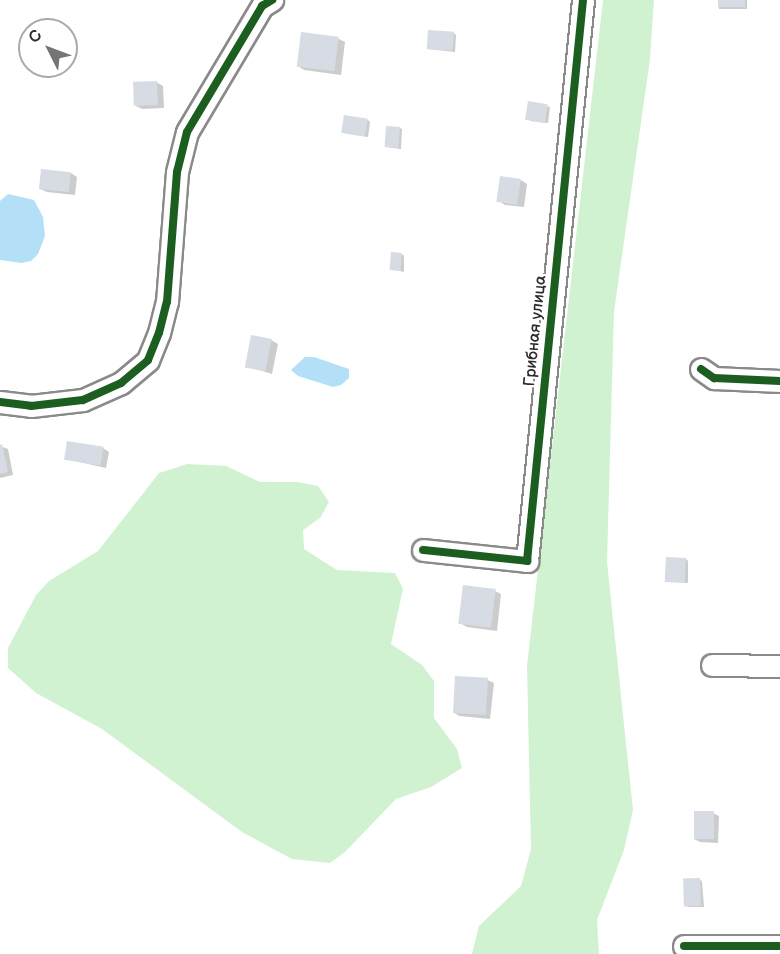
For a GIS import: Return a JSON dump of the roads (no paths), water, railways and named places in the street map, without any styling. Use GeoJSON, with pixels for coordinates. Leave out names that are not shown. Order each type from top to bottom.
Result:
{"type":"FeatureCollection","features":[{"type":"Feature","properties":{"kind":"street"},"geometry":{"type":"LineString","coordinates":[[0,402],[31,406],[83,400],[121,383],[148,360],[159,333],[167,302],[177,172],[187,132],[262,6],[272,0]]}},
{"type":"Feature","properties":{"kind":"street","name":"Грибная улица"},"geometry":{"type":"LineString","coordinates":[[423,550],[527,561],[583,0]]}},
{"type":"Feature","properties":{"kind":"street"},"geometry":{"type":"LineString","coordinates":[[700,369],[714,378],[780,381]]}},
{"type":"Feature","properties":{"kind":"street"},"geometry":{"type":"LineString","coordinates":[[712,665],[780,666]]}},
{"type":"Feature","properties":{"kind":"street"},"geometry":{"type":"LineString","coordinates":[[684,946],[780,946]]}},
{"type":"Feature","properties":{"kind":"water"},"geometry":{"type":"Polygon","coordinates":[[[8,194],[34,200],[43,217],[45,236],[38,254],[31,261],[22,263],[0,260],[0,201],[8,194]]]}},
{"type":"Feature","properties":{"kind":"water"},"geometry":{"type":"Polygon","coordinates":[[[305,357],[314,357],[349,369],[349,378],[341,385],[333,387],[298,376],[291,370],[305,357]]]}}]}
